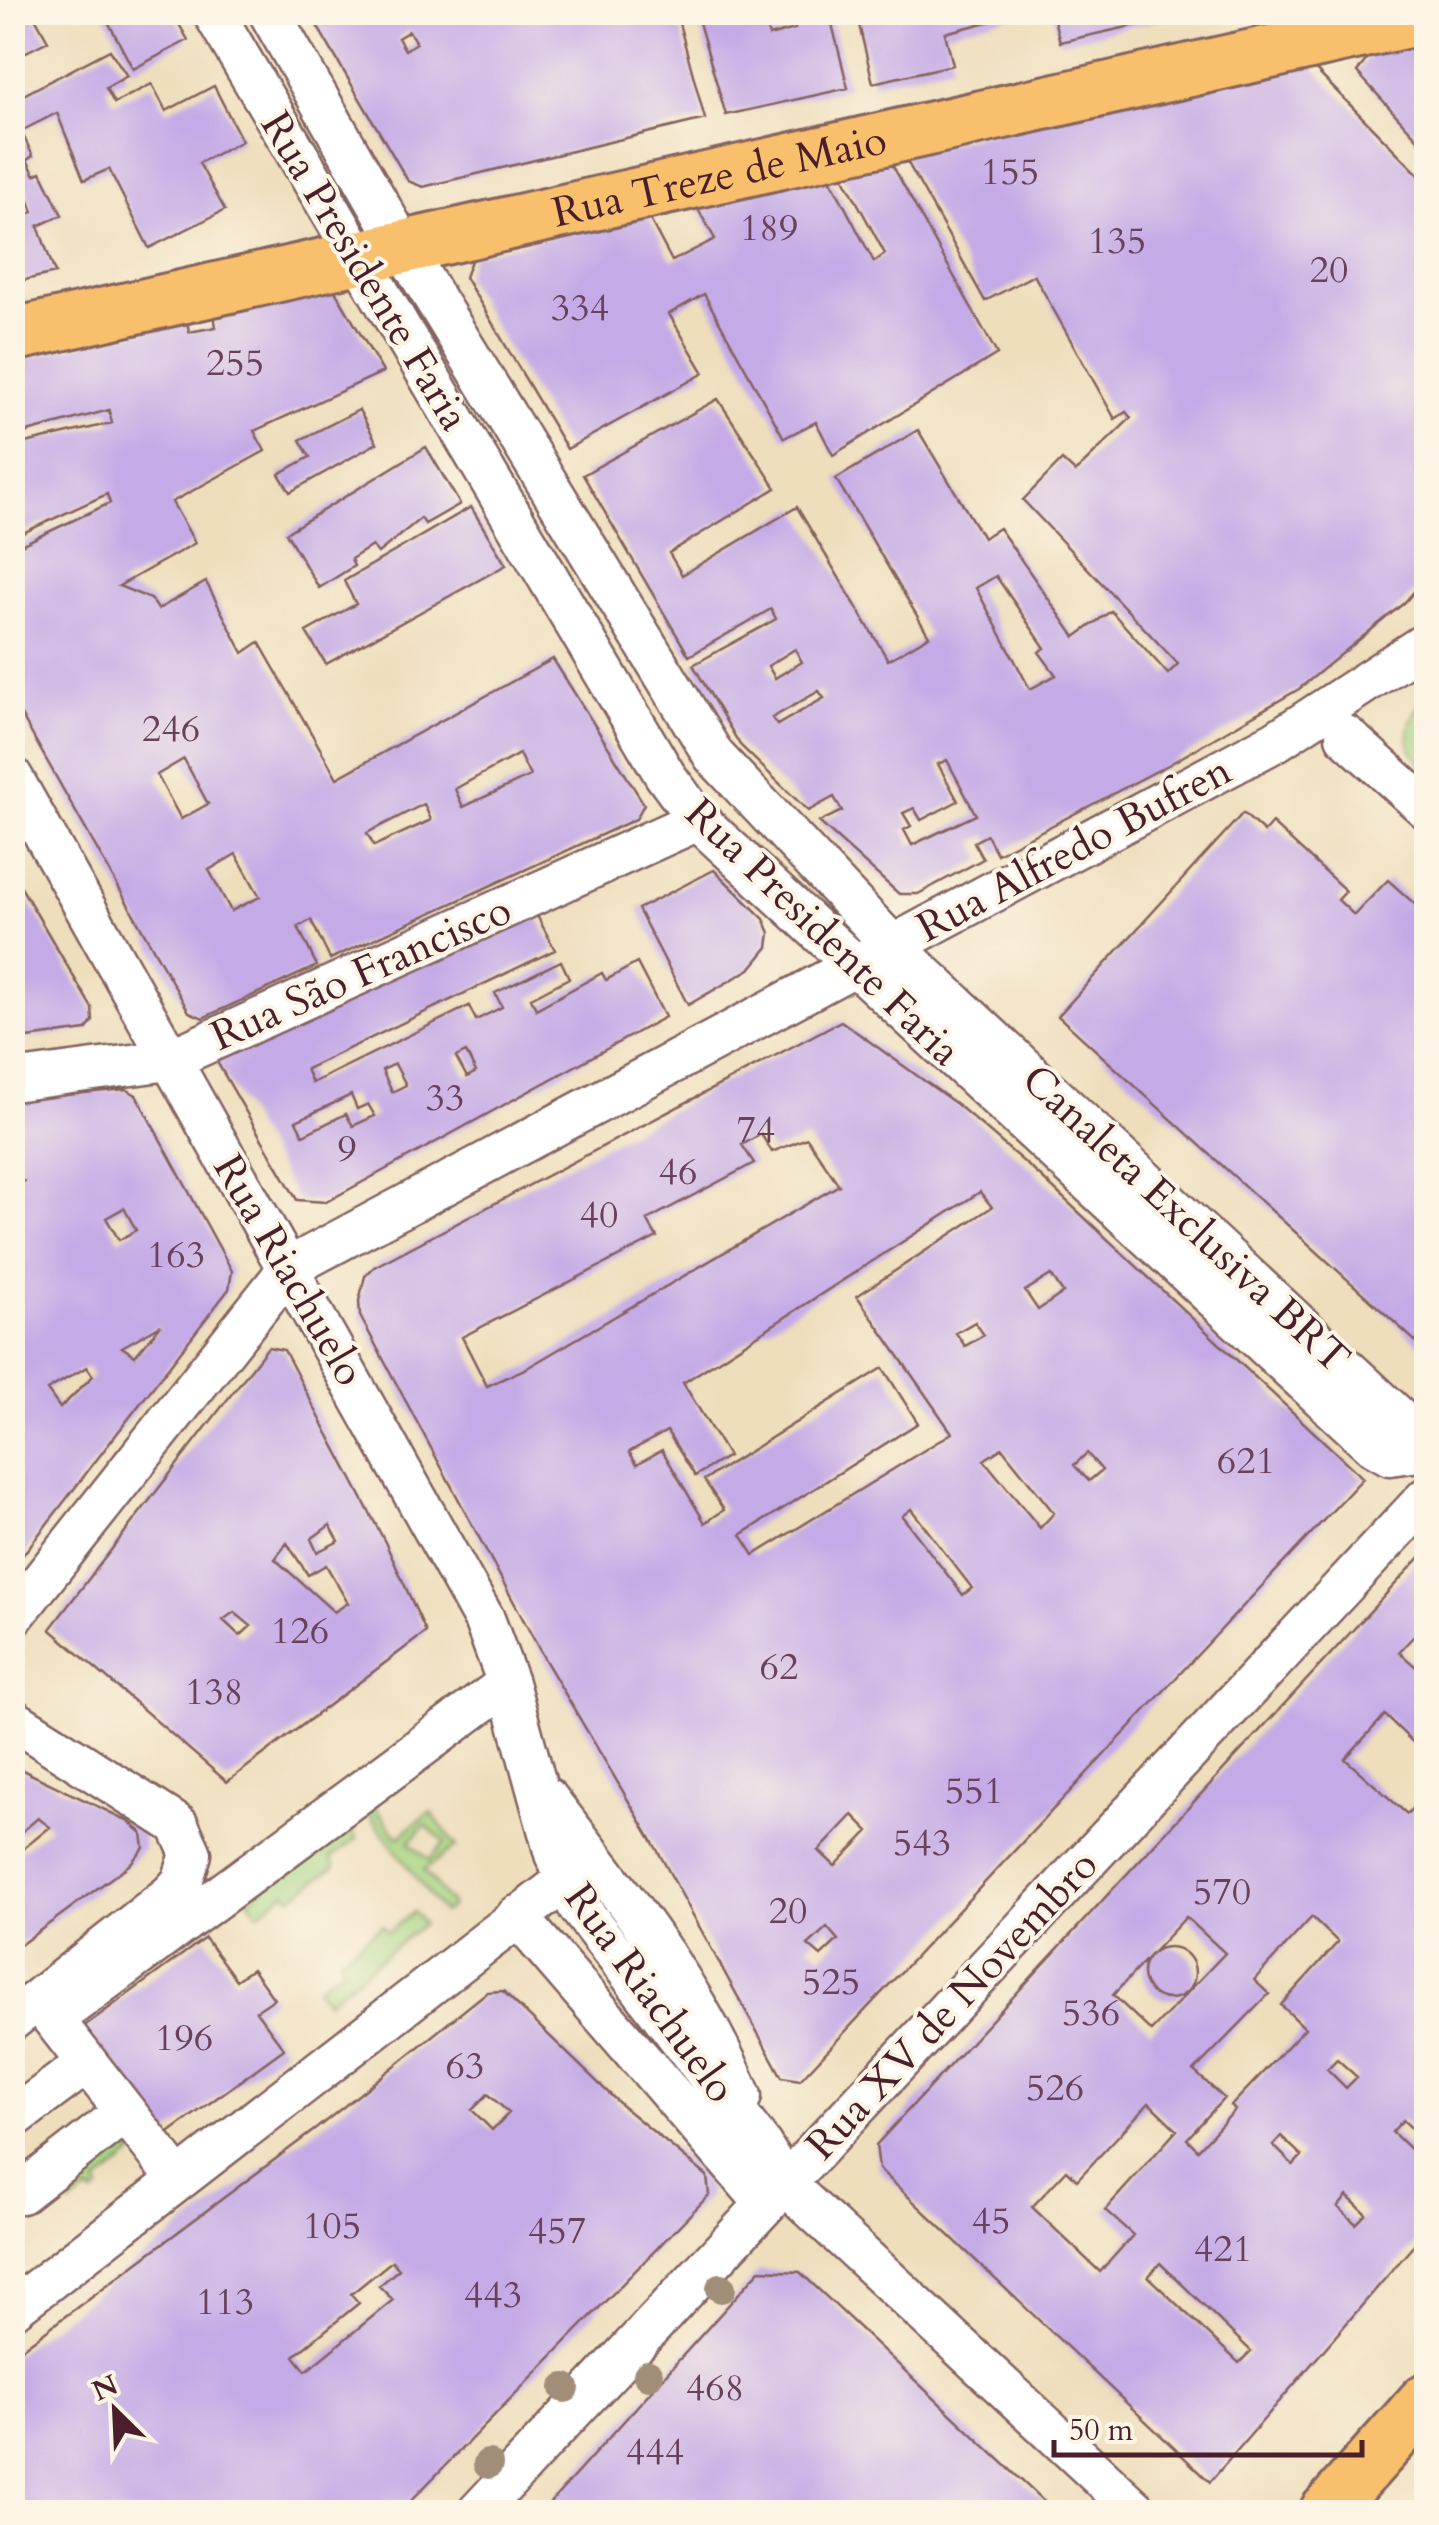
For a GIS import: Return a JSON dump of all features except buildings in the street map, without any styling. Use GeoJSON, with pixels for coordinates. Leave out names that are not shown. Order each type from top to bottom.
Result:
{"type":"FeatureCollection","features":[{"type":"Feature","properties":{"kind":"main road","name":"Rua Treze de Maio"},"geometry":{"type":"LineString","coordinates":[[12,335],[1426,17]]}},
{"type":"Feature","properties":{"kind":"main road"},"geometry":{"type":"LineString","coordinates":[[1326,2512],[1426,2400]]}},
{"type":"Feature","properties":{"kind":"street","name":"Rua Presidente Faria"},"geometry":{"type":"LineString","coordinates":[[213,12],[379,253],[666,776],[698,820],[853,968],[1374,1446],[1390,1454],[1426,1447]]}},
{"type":"Feature","properties":{"kind":"street","name":"Canaleta Exclusiva BRT"},"geometry":{"type":"LineString","coordinates":[[269,12],[379,253],[714,756],[893,946],[1426,1447]]}},
{"type":"Feature","properties":{"kind":"street","name":"Rua Alfredo Bufren"},"geometry":{"type":"LineString","coordinates":[[290,1267],[1276,742],[1426,644]]}},
{"type":"Feature","properties":{"kind":"street"},"geometry":{"type":"LineString","coordinates":[[1346,736],[1426,808]]}},
{"type":"Feature","properties":{"kind":"street","name":"Rua Riachuelo"},"geometry":{"type":"LineString","coordinates":[[12,776],[484,1619],[508,1683],[531,1778],[566,1880],[595,1930],[762,2146]]}},
{"type":"Feature","properties":{"kind":"street","name":"Rua São Francisco"},"geometry":{"type":"LineString","coordinates":[[12,1082],[169,1060],[698,820]]}},
{"type":"Feature","properties":{"kind":"street"},"geometry":{"type":"LineString","coordinates":[[12,1618],[290,1267]]}},
{"type":"Feature","properties":{"kind":"street","name":"Rua XV de Novembro"},"geometry":{"type":"LineString","coordinates":[[478,2512],[1426,1498]]}},
{"type":"Feature","properties":{"kind":"street"},"geometry":{"type":"LineString","coordinates":[[34,2013],[508,1683]]}},
{"type":"Feature","properties":{"kind":"street"},"geometry":{"type":"LineString","coordinates":[[12,1719],[164,1813],[186,1836],[191,1854],[182,1882],[170,1895],[34,2013]]}},
{"type":"Feature","properties":{"kind":"street","name":"Rua Riachuelo"},"geometry":{"type":"LineString","coordinates":[[531,1778],[681,1976],[717,2040],[762,2146],[775,2194]]}},
{"type":"Feature","properties":{"kind":"street"},"geometry":{"type":"LineString","coordinates":[[12,2309],[566,1880]]}},
{"type":"Feature","properties":{"kind":"street"},"geometry":{"type":"LineString","coordinates":[[518,1916],[775,2194],[1138,2512]]}},
{"type":"Feature","properties":{"kind":"street"},"geometry":{"type":"LineString","coordinates":[[34,2013],[87,2063],[177,2178]]}},
{"type":"Feature","properties":{"kind":"street"},"geometry":{"type":"LineString","coordinates":[[12,2120],[87,2063]]}},
{"type":"Feature","properties":{"kind":"street"},"geometry":{"type":"LineString","coordinates":[[12,2182],[20,2193],[125,2112]]}},
{"type":"Feature","properties":{"kind":"green space"},"geometry":{"type":"Polygon","coordinates":[[[1426,696],[1426,769],[1412,751],[1409,733],[1426,696]]]}},
{"type":"Feature","properties":{"kind":"green space"},"geometry":{"type":"Polygon","coordinates":[[[373,1805],[398,1837],[431,1812],[456,1846],[424,1870],[452,1906],[443,1913],[366,1811],[373,1805]],[[425,1825],[409,1843],[429,1860],[445,1842],[425,1825]]]}},
{"type":"Feature","properties":{"kind":"green space"},"geometry":{"type":"Polygon","coordinates":[[[348,1826],[357,1839],[331,1858],[335,1866],[291,1898],[286,1892],[258,1913],[248,1899],[348,1826]]]}},
{"type":"Feature","properties":{"kind":"green space"},"geometry":{"type":"Polygon","coordinates":[[[414,1912],[423,1924],[327,2001],[316,1988],[344,1966],[339,1959],[382,1925],[388,1932],[414,1912]]]}},
{"type":"Feature","properties":{"kind":"green space"},"geometry":{"type":"Polygon","coordinates":[[[128,2145],[135,2153],[97,2184],[100,2189],[93,2195],[89,2191],[71,2205],[65,2197],[128,2145]]]}}]}
